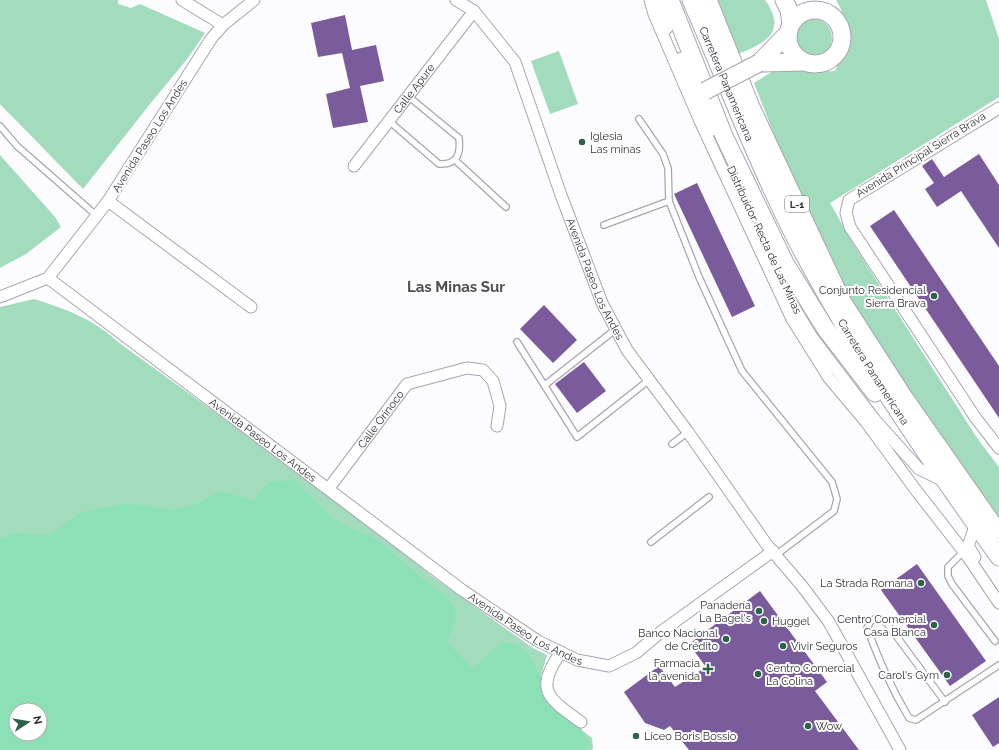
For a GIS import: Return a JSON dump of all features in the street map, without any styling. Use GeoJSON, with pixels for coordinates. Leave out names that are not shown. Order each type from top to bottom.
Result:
{"type":"FeatureCollection","features":[{"type":"Feature","properties":{"kind":"main road","name":"L-1"},"geometry":{"type":"LineString","coordinates":[[670,0],[705,90],[785,263],[825,328],[867,385],[909,430]]}},
{"type":"Feature","properties":{"kind":"main road","name":"Carretera Panamericana"},"geometry":{"type":"LineString","coordinates":[[691,0],[768,179],[796,240],[850,336],[909,430],[999,556]]}},
{"type":"Feature","properties":{"kind":"main road","name":"Carretera Panamericana"},"geometry":{"type":"LineString","coordinates":[[708,0],[751,106],[842,301],[902,393],[999,533]]}},
{"type":"Feature","properties":{"kind":"main road"},"geometry":{"type":"LineString","coordinates":[[784,0],[789,10],[791,50],[796,57],[803,62]]}},
{"type":"Feature","properties":{"kind":"main road"},"geometry":{"type":"LineString","coordinates":[[705,90],[759,63],[804,12],[819,5],[838,22],[842,34],[842,42],[835,57],[828,62],[820,65],[803,62],[759,63]]}},
{"type":"Feature","properties":{"kind":"street"},"geometry":{"type":"LineString","coordinates":[[182,0],[223,25]]}},
{"type":"Feature","properties":{"kind":"street","name":"Avenida Paseo Los Andes"},"geometry":{"type":"LineString","coordinates":[[254,0],[223,25],[211,39],[108,201],[48,278],[329,488],[462,590],[538,641],[577,660],[609,666],[636,653],[662,631],[772,550],[688,432],[627,350],[602,303],[564,202],[515,62],[474,11],[456,0]]}},
{"type":"Feature","properties":{"kind":"street"},"geometry":{"type":"LineString","coordinates":[[650,0],[654,14],[700,121],[792,319],[829,378],[866,422],[915,489],[968,557],[999,603]]}},
{"type":"Feature","properties":{"kind":"street","name":"Distribuidor: Recta de Las Minas"},"geometry":{"type":"LineString","coordinates":[[657,0],[666,26],[791,302],[812,337],[875,420],[919,469],[947,482]]}},
{"type":"Feature","properties":{"kind":"street","name":"Calle Apure"},"geometry":{"type":"LineString","coordinates":[[354,166],[474,11]]}},
{"type":"Feature","properties":{"kind":"street","name":"Avenida Principal Sierra Brava"},"geometry":{"type":"LineString","coordinates":[[999,108],[849,200],[846,213],[850,227],[975,417],[999,448]]}},
{"type":"Feature","properties":{"kind":"street"},"geometry":{"type":"LineString","coordinates":[[108,201],[251,307]]}},
{"type":"Feature","properties":{"kind":"street"},"geometry":{"type":"LineString","coordinates":[[0,297],[48,278]]}},
{"type":"Feature","properties":{"kind":"street","name":"Calle Orinoco"},"geometry":{"type":"LineString","coordinates":[[329,488],[407,384],[467,368],[483,370],[492,381],[500,406],[497,426]]}},
{"type":"Feature","properties":{"kind":"street"},"geometry":{"type":"LineString","coordinates":[[976,524],[968,546],[999,593]]}},
{"type":"Feature","properties":{"kind":"street"},"geometry":{"type":"LineString","coordinates":[[772,550],[829,622],[900,750]]}},
{"type":"Feature","properties":{"kind":"street"},"geometry":{"type":"LineString","coordinates":[[561,652],[551,666],[545,685],[550,697],[581,722]]}},
{"type":"Feature","properties":{"kind":"lane"},"geometry":{"type":"LineString","coordinates":[[389,121],[439,164],[447,164],[455,160],[461,149],[459,138],[408,96]]}},
{"type":"Feature","properties":{"kind":"lane"},"geometry":{"type":"LineString","coordinates":[[639,119],[663,154],[668,168],[669,201],[700,277],[742,371],[832,482],[837,499],[834,511],[772,550]]}},
{"type":"Feature","properties":{"kind":"lane"},"geometry":{"type":"LineString","coordinates":[[0,126],[17,146],[97,216]]}},
{"type":"Feature","properties":{"kind":"lane"},"geometry":{"type":"LineString","coordinates":[[455,160],[506,207]]}},
{"type":"Feature","properties":{"kind":"lane"},"geometry":{"type":"LineString","coordinates":[[604,225],[669,201]]}},
{"type":"Feature","properties":{"kind":"lane"},"geometry":{"type":"LineString","coordinates":[[545,385],[616,329]]}},
{"type":"Feature","properties":{"kind":"lane"},"geometry":{"type":"LineString","coordinates":[[517,342],[577,438],[650,380]]}},
{"type":"Feature","properties":{"kind":"lane"},"geometry":{"type":"LineString","coordinates":[[672,444],[688,432]]}},
{"type":"Feature","properties":{"kind":"lane"},"geometry":{"type":"LineString","coordinates":[[651,542],[709,497]]}},
{"type":"Feature","properties":{"kind":"lane"},"geometry":{"type":"LineString","coordinates":[[968,546],[948,567],[948,576],[952,584],[995,641]]}},
{"type":"Feature","properties":{"kind":"lane"},"geometry":{"type":"LineString","coordinates":[[945,702],[886,622],[878,617],[871,621],[868,628],[876,654],[889,685],[909,718],[916,720],[945,702],[999,665]]}},
{"type":"Feature","properties":{"kind":"green space"},"geometry":{"type":"Polygon","coordinates":[[[0,0],[118,0],[118,4],[131,8],[140,4],[205,33],[188,58],[83,189],[0,104],[0,0]]]}},
{"type":"Feature","properties":{"kind":"green space"},"geometry":{"type":"Polygon","coordinates":[[[717,0],[765,0],[772,11],[774,20],[774,28],[770,35],[764,41],[738,54],[717,0]]]}},
{"type":"Feature","properties":{"kind":"green space"},"geometry":{"type":"Polygon","coordinates":[[[836,0],[986,0],[999,39],[999,97],[830,203],[854,245],[977,438],[999,467],[999,524],[890,364],[839,281],[777,142],[754,83],[778,68],[812,72],[835,71],[848,43],[841,9],[836,0]]]}},
{"type":"Feature","properties":{"kind":"green space"},"geometry":{"type":"Polygon","coordinates":[[[809,19],[817,19],[824,22],[829,27],[832,38],[829,49],[824,54],[817,57],[809,57],[802,54],[797,49],[794,42],[794,34],[797,27],[802,22],[809,19]]]}},
{"type":"Feature","properties":{"kind":"green space"},"geometry":{"type":"Polygon","coordinates":[[[559,51],[578,104],[550,114],[531,61],[559,51]]]}},
{"type":"Feature","properties":{"kind":"green space"},"geometry":{"type":"Polygon","coordinates":[[[0,155],[55,217],[61,227],[26,254],[0,268],[0,155]]]}},
{"type":"Feature","properties":{"kind":"green space"},"geometry":{"type":"Polygon","coordinates":[[[34,299],[57,306],[99,327],[314,484],[390,541],[433,577],[533,648],[547,655],[539,683],[565,717],[592,738],[593,748],[592,750],[0,750],[0,307],[34,299]]]}},
{"type":"Feature","properties":{"kind":"green space"},"geometry":{"type":"Polygon","coordinates":[[[295,480],[332,518],[352,529],[376,539],[433,587],[444,594],[455,609],[455,621],[447,642],[473,669],[493,649],[505,642],[517,645],[529,654],[545,685],[581,722],[582,732],[590,743],[585,750],[0,750],[0,539],[16,533],[50,535],[82,512],[128,503],[171,510],[197,504],[220,491],[253,500],[268,482],[295,480]]]}},
{"type":"Feature","properties":{"kind":"building"},"geometry":{"type":"Polygon","coordinates":[[[345,15],[352,50],[376,45],[384,81],[360,86],[368,122],[333,128],[326,94],[350,88],[342,53],[318,57],[311,23],[345,15]]]}},
{"type":"Feature","properties":{"kind":"building"},"geometry":{"type":"Polygon","coordinates":[[[979,154],[999,185],[999,248],[961,191],[937,207],[925,189],[934,183],[922,166],[932,159],[944,177],[979,154]]]}},
{"type":"Feature","properties":{"kind":"building"},"geometry":{"type":"Polygon","coordinates":[[[697,183],[755,306],[732,317],[674,194],[697,183]]]}},
{"type":"Feature","properties":{"kind":"building","name":"Conjunto Residencial Sierra Brava"},"geometry":{"type":"Polygon","coordinates":[[[894,210],[999,366],[999,418],[870,226],[894,210]]]}},
{"type":"Feature","properties":{"kind":"building"},"geometry":{"type":"Polygon","coordinates":[[[544,305],[577,340],[553,363],[520,329],[544,305]]]}},
{"type":"Feature","properties":{"kind":"building"},"geometry":{"type":"Polygon","coordinates":[[[584,362],[606,391],[577,413],[555,384],[584,362]]]}},
{"type":"Feature","properties":{"kind":"building","name":"Centro Comercial Casa Blanca"},"geometry":{"type":"Polygon","coordinates":[[[917,564],[986,661],[950,686],[881,590],[917,564]]]}},
{"type":"Feature","properties":{"kind":"building","name":"Centro Comercial La Colina"},"geometry":{"type":"Polygon","coordinates":[[[760,591],[827,682],[815,691],[859,750],[689,750],[670,726],[664,730],[645,723],[624,692],[659,666],[675,687],[706,667],[689,644],[760,591]]]}},
{"type":"Feature","properties":{"kind":"building"},"geometry":{"type":"Polygon","coordinates":[[[999,697],[999,743],[993,747],[972,715],[999,697]]]}},
{"type":"Feature","properties":{"kind":"place","name":"Iglesia Las minas"},"geometry":{"type":"Point","coordinates":[582,142]}},
{"type":"Feature","properties":{"kind":"place","name":"Conjunto Residencial Sierra Brava"},"geometry":{"type":"Point","coordinates":[934,296]}},
{"type":"Feature","properties":{"kind":"place","name":"La Strada Romana"},"geometry":{"type":"Point","coordinates":[921,583]}},
{"type":"Feature","properties":{"kind":"place","name":"Panadería La Bagel's"},"geometry":{"type":"Point","coordinates":[759,611]}},
{"type":"Feature","properties":{"kind":"place","name":"Huggel"},"geometry":{"type":"Point","coordinates":[764,621]}},
{"type":"Feature","properties":{"kind":"place","name":"Centro Comercial Casa Blanca"},"geometry":{"type":"Point","coordinates":[934,625]}},
{"type":"Feature","properties":{"kind":"place","name":"Banco Nacional de Crédito"},"geometry":{"type":"Point","coordinates":[726,639]}},
{"type":"Feature","properties":{"kind":"place","name":"Vivir Seguros"},"geometry":{"type":"Point","coordinates":[783,646]}},
{"type":"Feature","properties":{"kind":"place","name":"Farmacia la avenida"},"geometry":{"type":"Point","coordinates":[708,669]}},
{"type":"Feature","properties":{"kind":"place","name":"Centro Comercial La Colina"},"geometry":{"type":"Point","coordinates":[758,674]}},
{"type":"Feature","properties":{"kind":"place","name":"Carol's Gym"},"geometry":{"type":"Point","coordinates":[947,675]}},
{"type":"Feature","properties":{"kind":"place","name":"Wow"},"geometry":{"type":"Point","coordinates":[808,726]}},
{"type":"Feature","properties":{"kind":"place","name":"Liceo Boris Bossio"},"geometry":{"type":"Point","coordinates":[636,736]}},
{"type":"Feature","properties":{"kind":"district","name":"Las Minas Sur"},"geometry":{"type":"Point","coordinates":[456,287]}}]}
